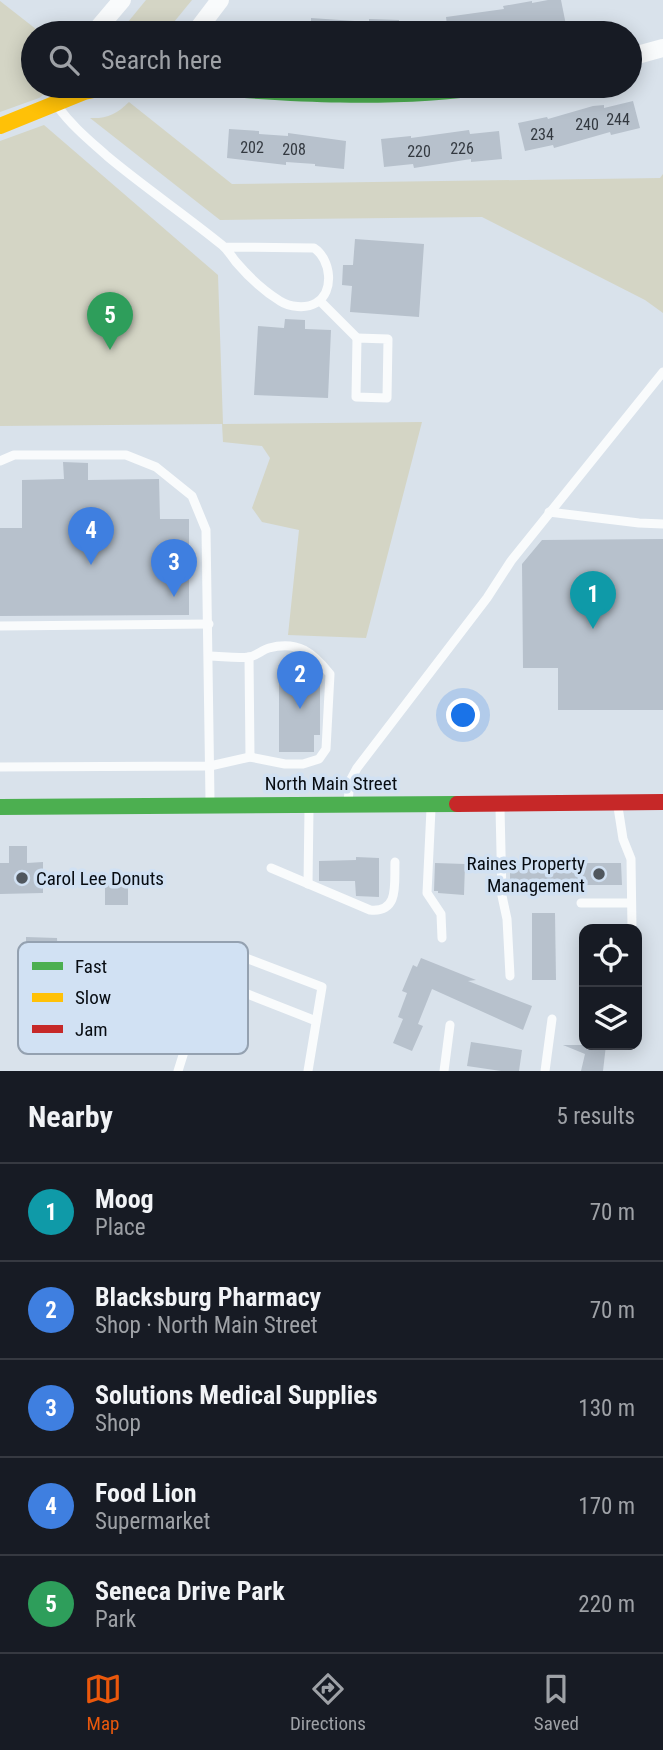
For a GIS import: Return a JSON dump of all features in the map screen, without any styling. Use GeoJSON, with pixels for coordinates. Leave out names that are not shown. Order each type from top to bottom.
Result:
{"type":"FeatureCollection","features":[{"type":"Feature","properties":{"kind":"main road"},"geometry":{"type":"LineString","coordinates":[[0,126],[24,119],[68,98]]}},
{"type":"Feature","properties":{"kind":"main road","name":"North Main Street"},"geometry":{"type":"LineString","coordinates":[[0,807],[663,802]]}},
{"type":"Feature","properties":{"kind":"street"},"geometry":{"type":"LineString","coordinates":[[104,21],[121,0]]}},
{"type":"Feature","properties":{"kind":"street"},"geometry":{"type":"LineString","coordinates":[[204,21],[220,0]]}},
{"type":"Feature","properties":{"kind":"street"},"geometry":{"type":"LineString","coordinates":[[642,54],[663,48]]}},
{"type":"Feature","properties":{"kind":"lane"},"geometry":{"type":"LineString","coordinates":[[56,104],[70,124],[118,165],[225,247],[237,263],[283,303],[311,306],[320,300],[327,289],[326,258],[314,248],[225,247]]}},
{"type":"Feature","properties":{"kind":"lane"},"geometry":{"type":"LineString","coordinates":[[320,300],[357,338],[388,339],[387,398],[356,397],[357,338]]}},
{"type":"Feature","properties":{"kind":"lane"},"geometry":{"type":"LineString","coordinates":[[348,804],[350,781],[357,768],[487,598],[511,561],[663,372]]}},
{"type":"Feature","properties":{"kind":"lane"},"geometry":{"type":"LineString","coordinates":[[0,461],[14,455],[126,455],[156,467],[192,496],[206,530],[210,805]]}},
{"type":"Feature","properties":{"kind":"lane"},"geometry":{"type":"LineString","coordinates":[[549,512],[639,523],[663,523]]}},
{"type":"Feature","properties":{"kind":"lane"},"geometry":{"type":"LineString","coordinates":[[0,626],[209,624]]}},
{"type":"Feature","properties":{"kind":"lane"},"geometry":{"type":"LineString","coordinates":[[0,767],[210,766],[250,757],[285,764],[303,764],[319,759],[326,748],[330,674],[316,657],[304,648],[282,645],[249,657],[209,656]]}},
{"type":"Feature","properties":{"kind":"lane"},"geometry":{"type":"LineString","coordinates":[[249,657],[250,757]]}},
{"type":"Feature","properties":{"kind":"lane"},"geometry":{"type":"LineString","coordinates":[[618,802],[623,839],[631,859],[632,924]]}},
{"type":"Feature","properties":{"kind":"lane"},"geometry":{"type":"LineString","coordinates":[[431,803],[426,893],[441,914],[442,939]]}},
{"type":"Feature","properties":{"kind":"lane"},"geometry":{"type":"LineString","coordinates":[[500,803],[502,896],[507,919],[510,976]]}},
{"type":"Feature","properties":{"kind":"lane"},"geometry":{"type":"LineString","coordinates":[[308,884],[309,804]]}},
{"type":"Feature","properties":{"kind":"lane"},"geometry":{"type":"LineString","coordinates":[[271,868],[370,910],[379,911],[394,899],[395,862]]}},
{"type":"Feature","properties":{"kind":"lane"},"geometry":{"type":"LineString","coordinates":[[580,903],[631,903]]}},
{"type":"Feature","properties":{"kind":"lane"},"geometry":{"type":"LineString","coordinates":[[248,959],[322,987],[308,1071]]}},
{"type":"Feature","properties":{"kind":"lane"},"geometry":{"type":"LineString","coordinates":[[248,994],[316,1021]]}},
{"type":"Feature","properties":{"kind":"lane"},"geometry":{"type":"LineString","coordinates":[[545,1071],[552,1019]]}},
{"type":"Feature","properties":{"kind":"lane"},"geometry":{"type":"LineString","coordinates":[[444,1071],[450,1025]]}},
{"type":"Feature","properties":{"kind":"lane"},"geometry":{"type":"LineString","coordinates":[[178,1071],[183,1054]]}},
{"type":"Feature","properties":{"kind":"green space"},"geometry":{"type":"Polygon","coordinates":[[[146,0],[192,0],[175,21],[129,21],[146,0]]]}},
{"type":"Feature","properties":{"kind":"green space"},"geometry":{"type":"Polygon","coordinates":[[[0,1],[26,21],[21,21],[21,98],[39,98],[0,112],[0,1]]]}},
{"type":"Feature","properties":{"kind":"green space"},"geometry":{"type":"Polygon","coordinates":[[[129,102],[232,184],[660,178],[663,174],[663,313],[645,300],[482,217],[220,220],[90,118],[111,115],[129,102]]]}},
{"type":"Feature","properties":{"kind":"green space"},"geometry":{"type":"Polygon","coordinates":[[[44,125],[218,275],[223,424],[422,422],[366,638],[288,635],[299,530],[262,522],[252,508],[270,458],[262,446],[223,442],[222,424],[0,426],[0,141],[44,125]]]}},
{"type":"Feature","properties":{"kind":"building"},"geometry":{"type":"Polygon","coordinates":[[[561,0],[565,21],[446,21],[446,17],[561,0]]]}},
{"type":"Feature","properties":{"kind":"building"},"geometry":{"type":"Polygon","coordinates":[[[311,18],[354,21],[311,21],[311,18]]]}},
{"type":"Feature","properties":{"kind":"building"},"geometry":{"type":"Polygon","coordinates":[[[369,19],[399,20],[369,21],[369,19]]]}},
{"type":"Feature","properties":{"kind":"building"},"geometry":{"type":"Polygon","coordinates":[[[633,101],[640,128],[611,135],[610,132],[554,148],[553,145],[525,151],[518,123],[547,117],[548,119],[593,106],[604,105],[604,108],[633,101]]]}},
{"type":"Feature","properties":{"kind":"building"},"geometry":{"type":"Polygon","coordinates":[[[229,129],[346,141],[344,169],[315,164],[286,162],[286,165],[227,158],[229,129]]]}},
{"type":"Feature","properties":{"kind":"building"},"geometry":{"type":"Polygon","coordinates":[[[469,130],[470,134],[499,131],[502,159],[471,162],[471,159],[414,168],[413,164],[384,167],[381,139],[469,130]]]}},
{"type":"Feature","properties":{"kind":"building"},"geometry":{"type":"Polygon","coordinates":[[[355,239],[424,244],[419,317],[350,312],[352,286],[342,285],[343,265],[353,265],[355,239]]]}},
{"type":"Feature","properties":{"kind":"building"},"geometry":{"type":"Polygon","coordinates":[[[285,319],[305,320],[305,329],[331,330],[328,398],[254,395],[258,326],[284,328],[285,319]]]}},
{"type":"Feature","properties":{"kind":"building"},"geometry":{"type":"Polygon","coordinates":[[[63,462],[88,463],[88,480],[159,479],[160,519],[189,519],[189,615],[0,616],[0,528],[22,528],[22,480],[64,479],[63,462]]]}},
{"type":"Feature","properties":{"kind":"building"},"geometry":{"type":"Polygon","coordinates":[[[663,539],[663,710],[558,710],[558,668],[523,668],[522,564],[542,540],[663,539]]]}},
{"type":"Feature","properties":{"kind":"building"},"geometry":{"type":"Polygon","coordinates":[[[279,668],[314,668],[314,683],[320,683],[320,735],[314,735],[314,752],[279,752],[279,668]]]}},
{"type":"Feature","properties":{"kind":"building","name":"Carol Lee Donuts"},"geometry":{"type":"Polygon","coordinates":[[[9,846],[27,846],[27,863],[43,862],[43,893],[0,894],[0,863],[9,863],[9,846]]]}},
{"type":"Feature","properties":{"kind":"building"},"geometry":{"type":"Polygon","coordinates":[[[356,857],[379,858],[379,897],[356,896],[355,881],[319,881],[319,861],[356,860],[356,857]]]}},
{"type":"Feature","properties":{"kind":"building"},"geometry":{"type":"Polygon","coordinates":[[[435,863],[465,864],[464,895],[434,891],[435,863]]]}},
{"type":"Feature","properties":{"kind":"building"},"geometry":{"type":"Polygon","coordinates":[[[621,863],[622,885],[550,885],[542,887],[542,892],[529,892],[528,887],[510,887],[510,864],[621,863]]]}},
{"type":"Feature","properties":{"kind":"building"},"geometry":{"type":"Polygon","coordinates":[[[128,880],[128,905],[105,905],[105,881],[128,880]]]}},
{"type":"Feature","properties":{"kind":"building"},"geometry":{"type":"Polygon","coordinates":[[[532,913],[555,913],[556,980],[532,980],[532,913]]]}},
{"type":"Feature","properties":{"kind":"building"},"geometry":{"type":"Polygon","coordinates":[[[26,937],[57,938],[57,942],[26,942],[26,937]]]}},
{"type":"Feature","properties":{"kind":"building"},"geometry":{"type":"Polygon","coordinates":[[[421,958],[476,980],[468,981],[532,1006],[523,1030],[432,989],[418,1024],[423,1026],[412,1051],[393,1043],[403,1019],[398,1017],[407,993],[402,991],[413,965],[417,967],[421,958]]]}},
{"type":"Feature","properties":{"kind":"building"},"geometry":{"type":"Polygon","coordinates":[[[471,1042],[522,1050],[519,1071],[467,1066],[471,1042]]]}},
{"type":"Feature","properties":{"kind":"building"},"geometry":{"type":"Polygon","coordinates":[[[563,1045],[579,1045],[579,1050],[605,1050],[603,1071],[581,1071],[585,1054],[563,1045]]]}},
{"type":"Feature","properties":{"kind":"traffic: fast"},"geometry":{"type":"LineString","coordinates":[[0,807],[457,804]]}},
{"type":"Feature","properties":{"kind":"traffic: slow"},"geometry":{"type":"LineString","coordinates":[[0,126],[69,98]]}},
{"type":"Feature","properties":{"kind":"traffic: jam"},"geometry":{"type":"LineString","coordinates":[[457,804],[663,802]]}},
{"type":"Feature","properties":{"kind":"place","name":"Seneca Drive Park"},"geometry":{"type":"Point","coordinates":[110,350]}},
{"type":"Feature","properties":{"kind":"place","name":"Food Lion"},"geometry":{"type":"Point","coordinates":[91,565]}},
{"type":"Feature","properties":{"kind":"place","name":"Solutions Medical Supplies"},"geometry":{"type":"Point","coordinates":[174,597]}},
{"type":"Feature","properties":{"kind":"place","name":"Moog"},"geometry":{"type":"Point","coordinates":[593,629]}},
{"type":"Feature","properties":{"kind":"place","name":"Blacksburg Pharmacy"},"geometry":{"type":"Point","coordinates":[300,709]}},
{"type":"Feature","properties":{"kind":"place","name":"Raines Property Management"},"geometry":{"type":"Point","coordinates":[599,874]}},
{"type":"Feature","properties":{"kind":"place","name":"Carol Lee Donuts"},"geometry":{"type":"Point","coordinates":[22,878]}}]}
